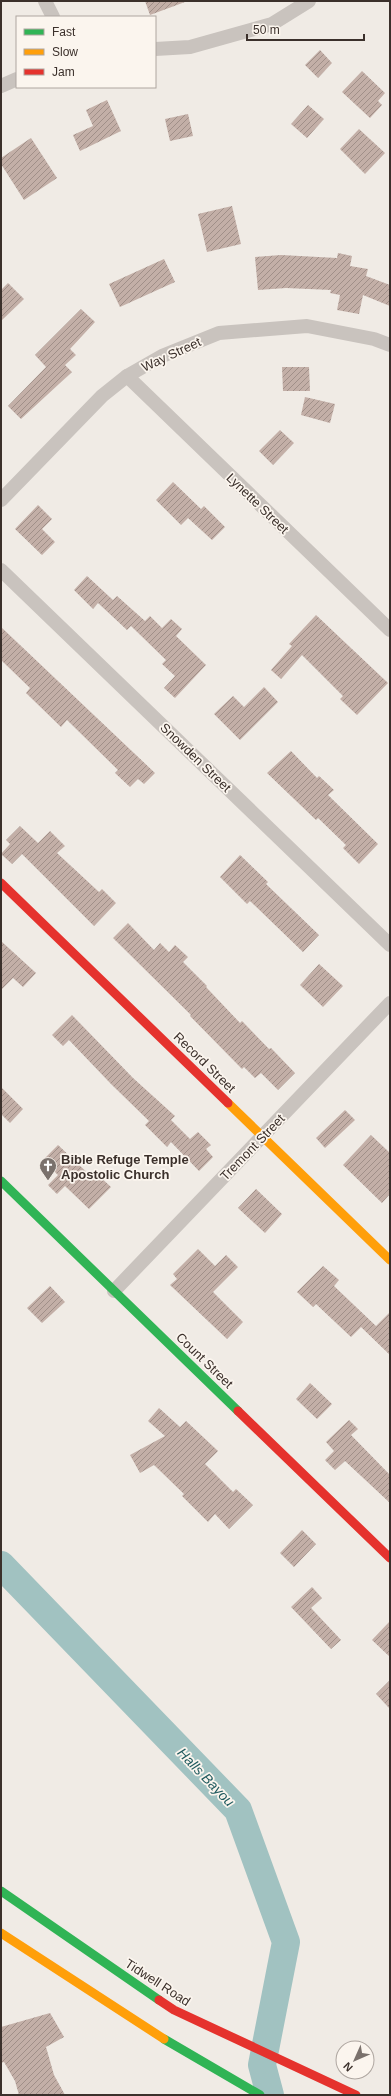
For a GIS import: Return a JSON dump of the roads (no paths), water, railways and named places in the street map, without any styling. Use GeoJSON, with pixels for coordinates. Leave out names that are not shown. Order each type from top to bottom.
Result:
{"type":"FeatureCollection","features":[{"type":"Feature","properties":{"kind":"street"},"geometry":{"type":"LineString","coordinates":[[46,1],[54,16]]}},
{"type":"Feature","properties":{"kind":"street"},"geometry":{"type":"LineString","coordinates":[[156,49],[190,47],[272,24],[309,1]]}},
{"type":"Feature","properties":{"kind":"street"},"geometry":{"type":"LineString","coordinates":[[1,86],[16,78]]}},
{"type":"Feature","properties":{"kind":"street","name":"Way Street"},"geometry":{"type":"LineString","coordinates":[[1,500],[102,396],[126,376],[162,356],[219,333],[308,326],[374,339],[390,345]]}},
{"type":"Feature","properties":{"kind":"street","name":"Lynette Street"},"geometry":{"type":"LineString","coordinates":[[126,376],[390,630]]}},
{"type":"Feature","properties":{"kind":"street","name":"Snowden Street"},"geometry":{"type":"LineString","coordinates":[[1,570],[390,945]]}},
{"type":"Feature","properties":{"kind":"street","name":"Record Street"},"geometry":{"type":"LineString","coordinates":[[1,883],[390,1260]]}},
{"type":"Feature","properties":{"kind":"street","name":"Tremont Street"},"geometry":{"type":"LineString","coordinates":[[114,1291],[390,1003]]}},
{"type":"Feature","properties":{"kind":"street","name":"Count Street"},"geometry":{"type":"LineString","coordinates":[[1,1181],[390,1558]]}},
{"type":"Feature","properties":{"kind":"street","name":"Tidwell Road"},"geometry":{"type":"LineString","coordinates":[[1,1891],[174,2010],[356,2095]]}},
{"type":"Feature","properties":{"kind":"street"},"geometry":{"type":"LineString","coordinates":[[1,1933],[182,2051],[260,2095]]}},
{"type":"Feature","properties":{"kind":"waterway","name":"Halls Bayou"},"geometry":{"type":"LineString","coordinates":[[1,1565],[238,1810],[286,1942],[262,2065],[270,2095]]}},
{"type":"Feature","properties":{"kind":"place","name":"Bible Refuge Temple Apostolic Church"},"geometry":{"type":"Point","coordinates":[48,1181]}}]}
